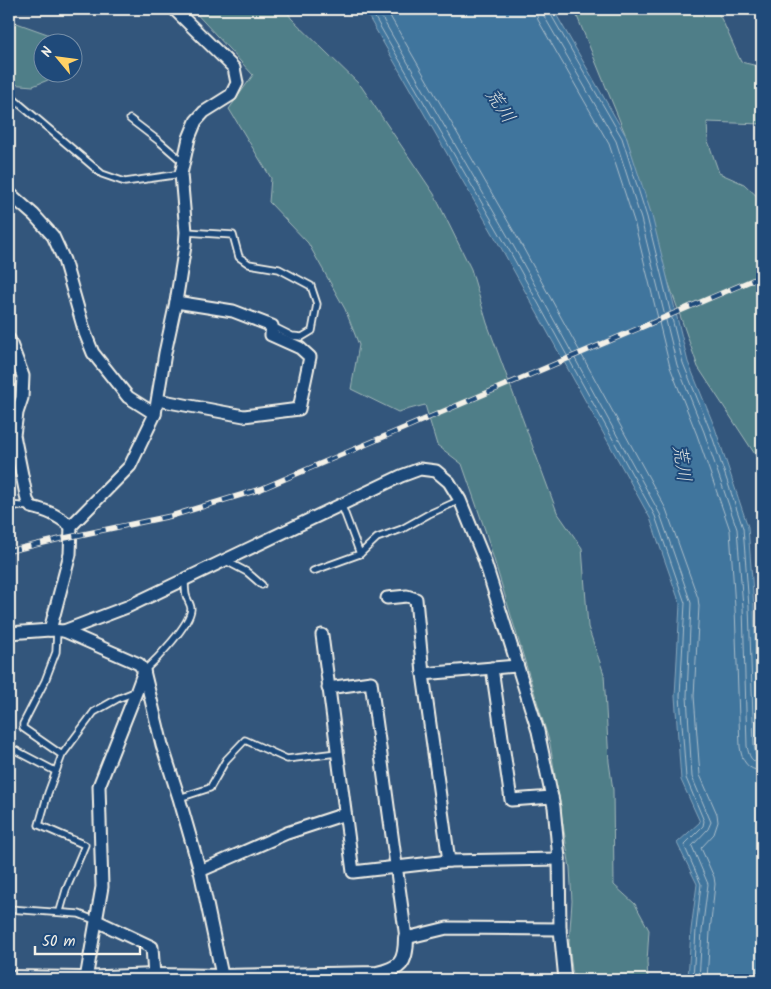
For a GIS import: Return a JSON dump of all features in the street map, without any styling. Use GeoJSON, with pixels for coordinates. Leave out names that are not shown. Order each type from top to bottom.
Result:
{"type":"FeatureCollection","features":[{"type":"Feature","properties":{"kind":"street"},"geometry":{"type":"LineString","coordinates":[[57,630],[70,554],[71,526],[130,466],[155,414],[176,302],[186,232],[181,174],[189,138],[196,121],[204,112],[231,95],[237,84],[234,68],[174,9]]}},
{"type":"Feature","properties":{"kind":"street"},"geometry":{"type":"LineString","coordinates":[[9,193],[34,215],[53,236],[64,260],[92,353],[128,397],[155,414]]}},
{"type":"Feature","properties":{"kind":"street"},"geometry":{"type":"LineString","coordinates":[[158,400],[244,416],[299,409],[310,357],[300,348],[271,335],[272,326],[233,312],[176,302]]}},
{"type":"Feature","properties":{"kind":"street"},"geometry":{"type":"LineString","coordinates":[[9,339],[23,376],[22,398],[17,413],[14,435],[20,473],[27,500],[31,508],[56,514],[71,526]]}},
{"type":"Feature","properties":{"kind":"street"},"geometry":{"type":"LineString","coordinates":[[9,633],[57,630],[127,607],[185,578],[226,561],[342,506],[401,476],[420,469],[436,471],[449,482],[460,500],[484,559],[538,731],[552,797],[560,859],[560,929],[565,980]]}},
{"type":"Feature","properties":{"kind":"street"},"geometry":{"type":"LineString","coordinates":[[387,598],[407,596],[416,599],[423,674],[449,861]]}},
{"type":"Feature","properties":{"kind":"street"},"geometry":{"type":"LineString","coordinates":[[57,630],[139,664],[144,671],[162,745],[200,871],[223,979]]}},
{"type":"Feature","properties":{"kind":"street"},"geometry":{"type":"LineString","coordinates":[[322,635],[353,872],[449,861],[560,859]]}},
{"type":"Feature","properties":{"kind":"street"},"geometry":{"type":"LineString","coordinates":[[423,674],[517,666]]}},
{"type":"Feature","properties":{"kind":"street"},"geometry":{"type":"LineString","coordinates":[[492,668],[511,800],[552,797]]}},
{"type":"Feature","properties":{"kind":"street"},"geometry":{"type":"LineString","coordinates":[[82,979],[97,921],[102,887],[98,786],[144,671]]}},
{"type":"Feature","properties":{"kind":"street"},"geometry":{"type":"LineString","coordinates":[[15,979],[154,976],[223,979],[372,977],[393,970],[400,964],[406,950],[406,938],[371,682],[328,688]]}},
{"type":"Feature","properties":{"kind":"street"},"geometry":{"type":"LineString","coordinates":[[200,871],[287,833],[345,814]]}},
{"type":"Feature","properties":{"kind":"street"},"geometry":{"type":"LineString","coordinates":[[97,921],[152,947],[154,976]]}},
{"type":"Feature","properties":{"kind":"street"},"geometry":{"type":"LineString","coordinates":[[406,938],[447,928],[560,929]]}},
{"type":"Feature","properties":{"kind":"lane"},"geometry":{"type":"LineString","coordinates":[[9,95],[102,174],[125,182],[181,174]]}},
{"type":"Feature","properties":{"kind":"lane"},"geometry":{"type":"LineString","coordinates":[[130,120],[183,162]]}},
{"type":"Feature","properties":{"kind":"lane"},"geometry":{"type":"LineString","coordinates":[[186,232],[233,235],[239,257],[249,264],[279,269],[311,286],[318,304],[312,332],[302,338],[292,336],[272,326]]}},
{"type":"Feature","properties":{"kind":"lane"},"geometry":{"type":"LineString","coordinates":[[313,571],[360,554],[377,538],[402,529],[460,500]]}},
{"type":"Feature","properties":{"kind":"lane"},"geometry":{"type":"LineString","coordinates":[[9,505],[31,508]]}},
{"type":"Feature","properties":{"kind":"lane"},"geometry":{"type":"LineString","coordinates":[[342,506],[360,554]]}},
{"type":"Feature","properties":{"kind":"lane"},"geometry":{"type":"LineString","coordinates":[[226,561],[247,572],[262,585]]}},
{"type":"Feature","properties":{"kind":"lane"},"geometry":{"type":"LineString","coordinates":[[144,671],[155,661],[190,617],[191,608],[186,594],[185,578]]}},
{"type":"Feature","properties":{"kind":"lane"},"geometry":{"type":"LineString","coordinates":[[57,630],[56,652],[45,681],[23,724],[24,728],[62,756]]}},
{"type":"Feature","properties":{"kind":"lane"},"geometry":{"type":"LineString","coordinates":[[60,912],[66,890],[84,846],[39,825],[55,771],[62,756],[94,712],[138,690]]}},
{"type":"Feature","properties":{"kind":"lane"},"geometry":{"type":"LineString","coordinates":[[179,798],[210,788],[226,760],[245,740],[287,759],[337,754]]}},
{"type":"Feature","properties":{"kind":"lane"},"geometry":{"type":"LineString","coordinates":[[9,750],[15,750],[55,771]]}},
{"type":"Feature","properties":{"kind":"lane"},"geometry":{"type":"LineString","coordinates":[[9,909],[79,914],[97,921]]}},
{"type":"Feature","properties":{"kind":"green space"},"geometry":{"type":"Polygon","coordinates":[[[192,9],[286,9],[291,18],[361,86],[434,194],[471,269],[487,323],[557,512],[582,548],[588,627],[604,674],[609,762],[613,790],[614,885],[635,904],[649,930],[648,980],[576,980],[572,970],[569,943],[572,901],[570,868],[550,744],[485,530],[462,464],[437,445],[425,405],[398,412],[351,389],[359,345],[345,309],[308,243],[269,202],[271,178],[229,109],[253,75],[192,9]]]}},
{"type":"Feature","properties":{"kind":"green space"},"geometry":{"type":"Polygon","coordinates":[[[574,9],[716,9],[741,62],[762,67],[762,124],[707,122],[708,141],[719,173],[744,184],[762,201],[762,465],[698,367],[668,281],[626,136],[574,9]]]}},
{"type":"Feature","properties":{"kind":"green space"},"geometry":{"type":"Polygon","coordinates":[[[9,11],[14,22],[42,32],[32,32],[32,82],[43,82],[33,86],[9,84],[9,11]]]}},
{"type":"Feature","properties":{"kind":"water","name":"荒川"},"geometry":{"type":"Polygon","coordinates":[[[364,9],[553,9],[626,136],[652,216],[688,362],[715,428],[748,527],[754,607],[759,745],[762,766],[762,980],[688,980],[691,930],[697,884],[677,843],[700,822],[681,780],[675,696],[680,604],[650,518],[504,253],[364,9]]]}},
{"type":"Feature","properties":{"kind":"railway"},"geometry":{"type":"LineString","coordinates":[[9,551],[171,516],[261,489],[762,276]]}}]}
